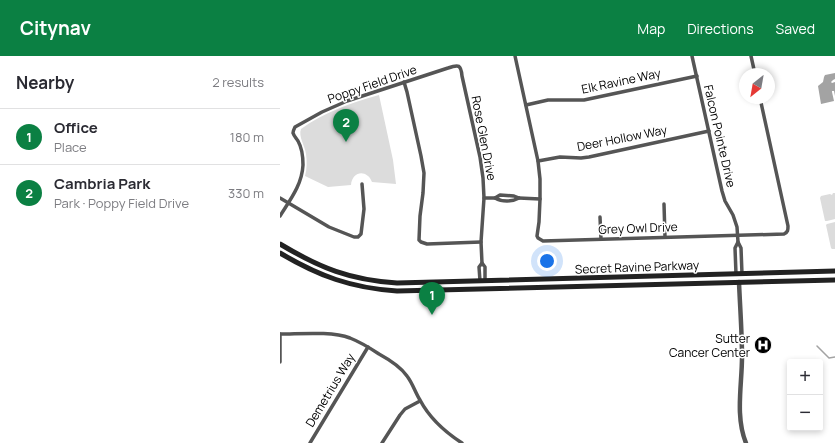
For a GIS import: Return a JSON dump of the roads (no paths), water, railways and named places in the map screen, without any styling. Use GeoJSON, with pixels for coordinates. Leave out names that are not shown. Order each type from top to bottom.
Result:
{"type":"FeatureCollection","features":[{"type":"Feature","properties":{"kind":"main road","name":"Secret Ravine Parkway"},"geometry":{"type":"LineString","coordinates":[[280,244],[321,266],[343,274],[364,279],[397,283],[835,271]]}},
{"type":"Feature","properties":{"kind":"main road","name":"Secret Ravine Parkway"},"geometry":{"type":"LineString","coordinates":[[280,253],[318,274],[331,279],[363,287],[397,291],[835,280]]}},
{"type":"Feature","properties":{"kind":"main road"},"geometry":{"type":"LineString","coordinates":[[736,274],[739,282]]}},
{"type":"Feature","properties":{"kind":"main road"},"geometry":{"type":"LineString","coordinates":[[739,282],[742,274]]}},
{"type":"Feature","properties":{"kind":"main road"},"geometry":{"type":"LineString","coordinates":[[482,281],[482,289]]}},
{"type":"Feature","properties":{"kind":"street","name":"Grey Owl Drive"},"geometry":{"type":"LineString","coordinates":[[515,56],[538,161],[540,199],[537,236],[543,241],[787,233],[788,230],[761,104]]}},
{"type":"Feature","properties":{"kind":"street","name":"Falcon Pointe Drive"},"geometry":{"type":"LineString","coordinates":[[692,56],[722,191],[725,201],[733,215],[738,235],[738,242],[735,248],[736,274]]}},
{"type":"Feature","properties":{"kind":"street"},"geometry":{"type":"LineString","coordinates":[[751,56],[753,68]]}},
{"type":"Feature","properties":{"kind":"street","name":"Poppy Field Drive"},"geometry":{"type":"LineString","coordinates":[[280,216],[299,183],[303,166],[300,147],[293,135],[295,127],[340,104],[456,65],[459,66]]}},
{"type":"Feature","properties":{"kind":"street","name":"Rose Glen Drive"},"geometry":{"type":"LineString","coordinates":[[459,66],[461,69],[482,168],[484,198],[481,242],[482,263],[479,267],[482,281]]}},
{"type":"Feature","properties":{"kind":"street","name":"Elk Ravine Way"},"geometry":{"type":"LineString","coordinates":[[526,105],[548,100],[584,100],[696,76]]}},
{"type":"Feature","properties":{"kind":"street"},"geometry":{"type":"LineString","coordinates":[[404,82],[424,173],[419,221],[419,240],[426,244],[481,242]]}},
{"type":"Feature","properties":{"kind":"street","name":"Deer Hollow Way"},"geometry":{"type":"LineString","coordinates":[[538,161],[560,157],[589,157],[709,131]]}},
{"type":"Feature","properties":{"kind":"street"},"geometry":{"type":"LineString","coordinates":[[280,198],[330,227],[354,237],[358,237],[361,234],[364,208],[362,184]]}},
{"type":"Feature","properties":{"kind":"street"},"geometry":{"type":"LineString","coordinates":[[484,198],[495,198],[500,195],[540,199]]}},
{"type":"Feature","properties":{"kind":"street"},"geometry":{"type":"LineString","coordinates":[[506,196],[506,201]]}},
{"type":"Feature","properties":{"kind":"street"},"geometry":{"type":"LineString","coordinates":[[495,198],[500,201],[514,201],[519,198]]}},
{"type":"Feature","properties":{"kind":"street"},"geometry":{"type":"LineString","coordinates":[[664,204],[665,237]]}},
{"type":"Feature","properties":{"kind":"street"},"geometry":{"type":"LineString","coordinates":[[600,217],[601,239]]}},
{"type":"Feature","properties":{"kind":"street","name":"Falcon Pointe Drive"},"geometry":{"type":"LineString","coordinates":[[738,242],[741,248],[742,274]]}},
{"type":"Feature","properties":{"kind":"street"},"geometry":{"type":"LineString","coordinates":[[736,259],[742,259]]}},
{"type":"Feature","properties":{"kind":"street"},"geometry":{"type":"LineString","coordinates":[[739,282],[742,355],[740,413],[742,431],[746,443]]}},
{"type":"Feature","properties":{"kind":"street"},"geometry":{"type":"LineString","coordinates":[[280,362],[280,334],[337,334],[350,338],[368,347],[402,369],[426,411],[437,424],[459,442]]}},
{"type":"Feature","properties":{"kind":"street","name":"Demetrius Way"},"geometry":{"type":"LineString","coordinates":[[310,443],[368,347]]}},
{"type":"Feature","properties":{"kind":"street"},"geometry":{"type":"LineString","coordinates":[[382,443],[405,409],[420,401]]}},
{"type":"Feature","properties":{"kind":"waterway"},"geometry":{"type":"LineString","coordinates":[[817,346],[829,358],[835,357]]}},
{"type":"Feature","properties":{"kind":"place","name":"Cambria Park"},"geometry":{"type":"Point","coordinates":[346,142]}},
{"type":"Feature","properties":{"kind":"place","name":"Office"},"geometry":{"type":"Point","coordinates":[432,315]}},
{"type":"Feature","properties":{"kind":"place","name":"Sutter Cancer Center"},"geometry":{"type":"Point","coordinates":[763,345]}}]}
